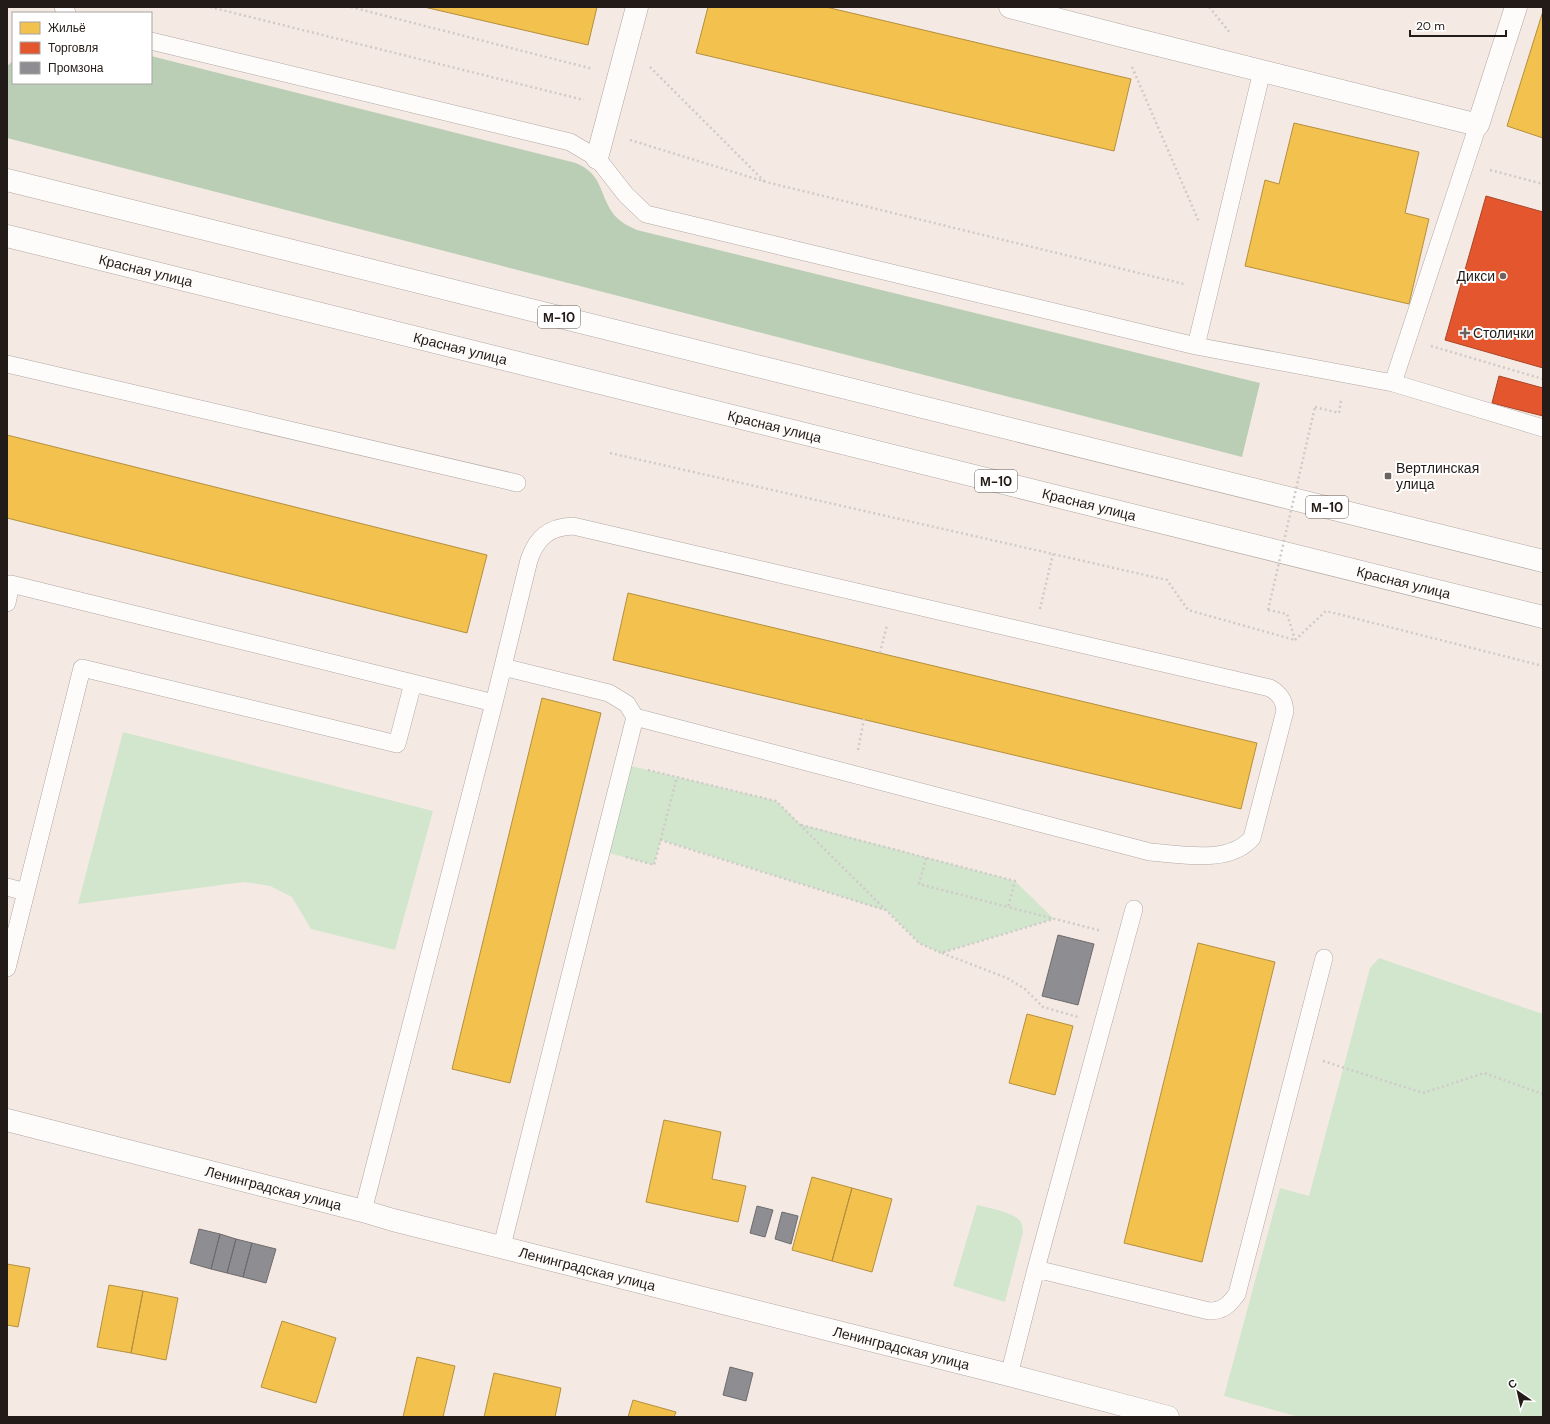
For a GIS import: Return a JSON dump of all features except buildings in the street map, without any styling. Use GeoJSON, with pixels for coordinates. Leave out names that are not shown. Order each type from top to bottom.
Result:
{"type":"FeatureCollection","features":[{"type":"Feature","properties":{"kind":"main road"},"geometry":{"type":"LineString","coordinates":[[597,158],[612,107],[637,7]]}},
{"type":"Feature","properties":{"kind":"main road"},"geometry":{"type":"LineString","coordinates":[[1010,7],[1478,125],[1516,7]]}},
{"type":"Feature","properties":{"kind":"main road","name":"М-10"},"geometry":{"type":"LineString","coordinates":[[7,180],[1543,561]]}},
{"type":"Feature","properties":{"kind":"main road","name":"Красная улица"},"geometry":{"type":"LineString","coordinates":[[7,236],[1543,618]]}},
{"type":"Feature","properties":{"kind":"main road","name":"Ленинградская улица"},"geometry":{"type":"LineString","coordinates":[[7,1120],[393,1220],[502,1246],[1009,1375],[1168,1417]]}},
{"type":"Feature","properties":{"kind":"lane"},"geometry":{"type":"LineString","coordinates":[[152,41],[570,142],[597,158],[626,195],[646,214],[1196,346],[1393,383],[1543,428]]}},
{"type":"Feature","properties":{"kind":"lane"},"geometry":{"type":"LineString","coordinates":[[1196,346],[1208,290],[1262,71]]}},
{"type":"Feature","properties":{"kind":"lane"},"geometry":{"type":"LineString","coordinates":[[1393,383],[1478,125]]}},
{"type":"Feature","properties":{"kind":"lane"},"geometry":{"type":"LineString","coordinates":[[7,364],[517,483]]}},
{"type":"Feature","properties":{"kind":"lane"},"geometry":{"type":"LineString","coordinates":[[363,1211],[533,549],[539,539],[556,528],[573,526],[1270,688],[1277,692],[1282,698],[1285,711],[1252,838],[1247,844],[1226,853],[1209,857],[1150,852],[635,718]]}},
{"type":"Feature","properties":{"kind":"lane"},"geometry":{"type":"LineString","coordinates":[[7,603],[11,584],[494,703]]}},
{"type":"Feature","properties":{"kind":"lane"},"geometry":{"type":"LineString","coordinates":[[502,1246],[635,718],[627,704],[609,693],[503,667]]}},
{"type":"Feature","properties":{"kind":"lane"},"geometry":{"type":"LineString","coordinates":[[7,968],[82,668],[397,744],[413,683]]}},
{"type":"Feature","properties":{"kind":"lane"},"geometry":{"type":"LineString","coordinates":[[7,887],[26,892]]}},
{"type":"Feature","properties":{"kind":"lane"},"geometry":{"type":"LineString","coordinates":[[1009,1375],[1036,1269],[1134,909]]}},
{"type":"Feature","properties":{"kind":"lane"},"geometry":{"type":"LineString","coordinates":[[1036,1269],[1209,1311],[1215,1311],[1227,1307],[1237,1294],[1324,958]]}},
{"type":"Feature","properties":{"kind":"path"},"geometry":{"type":"LineString","coordinates":[[210,7],[612,107]]}},
{"type":"Feature","properties":{"kind":"path"},"geometry":{"type":"LineString","coordinates":[[351,7],[619,76]]}},
{"type":"Feature","properties":{"kind":"path"},"geometry":{"type":"LineString","coordinates":[[1118,35],[1216,261]]}},
{"type":"Feature","properties":{"kind":"path"},"geometry":{"type":"LineString","coordinates":[[627,44],[766,182]]}},
{"type":"Feature","properties":{"kind":"path"},"geometry":{"type":"LineString","coordinates":[[605,133],[766,182],[1208,290]]}},
{"type":"Feature","properties":{"kind":"path"},"geometry":{"type":"LineString","coordinates":[[1466,163],[1543,184]]}},
{"type":"Feature","properties":{"kind":"path"},"geometry":{"type":"LineString","coordinates":[[1407,340],[1543,379]]}},
{"type":"Feature","properties":{"kind":"path"},"geometry":{"type":"LineString","coordinates":[[1296,640],[1287,614],[1268,610],[1315,407],[1339,413]]}},
{"type":"Feature","properties":{"kind":"path"},"geometry":{"type":"LineString","coordinates":[[610,452],[1166,580],[1188,610],[1296,640]]}},
{"type":"Feature","properties":{"kind":"path"},"geometry":{"type":"LineString","coordinates":[[1034,634],[1053,554]]}},
{"type":"Feature","properties":{"kind":"path"},"geometry":{"type":"LineString","coordinates":[[1296,640],[1326,611],[1543,666]]}},
{"type":"Feature","properties":{"kind":"path"},"geometry":{"type":"LineString","coordinates":[[623,764],[776,801],[919,943],[1007,978],[1025,989],[1043,1007],[1103,1024]]}},
{"type":"Feature","properties":{"kind":"path"},"geometry":{"type":"LineString","coordinates":[[601,851],[654,865],[677,777]]}},
{"type":"Feature","properties":{"kind":"path"},"geometry":{"type":"LineString","coordinates":[[800,824],[1015,881],[1008,907]]}},
{"type":"Feature","properties":{"kind":"path"},"geometry":{"type":"LineString","coordinates":[[660,840],[887,911]]}},
{"type":"Feature","properties":{"kind":"path"},"geometry":{"type":"LineString","coordinates":[[926,858],[919,884],[1126,938]]}},
{"type":"Feature","properties":{"kind":"path"},"geometry":{"type":"LineString","coordinates":[[942,952],[1054,919]]}},
{"type":"Feature","properties":{"kind":"path"},"geometry":{"type":"LineString","coordinates":[[1299,1053],[1423,1093],[1484,1073],[1543,1094]]}},
{"type":"Feature","properties":{"kind":"green space"},"geometry":{"type":"Polygon","coordinates":[[[152,56],[576,163],[591,172],[599,184],[614,215],[623,223],[637,230],[1260,383],[1242,457],[7,138],[7,66],[12,62],[12,84],[152,84],[152,56]]]}},
{"type":"Feature","properties":{"kind":"green space"},"geometry":{"type":"Polygon","coordinates":[[[123,732],[433,811],[395,950],[311,929],[292,897],[270,886],[244,882],[78,904],[123,732]]]}},
{"type":"Feature","properties":{"kind":"green space"},"geometry":{"type":"Polygon","coordinates":[[[623,764],[776,801],[800,824],[1015,881],[1054,919],[941,953],[919,943],[887,911],[661,840],[654,865],[601,851],[623,764]]]}},
{"type":"Feature","properties":{"kind":"green space"},"geometry":{"type":"Polygon","coordinates":[[[1379,958],[1543,1014],[1543,1417],[1299,1417],[1224,1396],[1280,1188],[1309,1196],[1370,968],[1379,958]]]}},
{"type":"Feature","properties":{"kind":"green space"},"geometry":{"type":"Polygon","coordinates":[[[977,1205],[1007,1213],[1018,1219],[1022,1224],[1023,1232],[1005,1302],[953,1286],[977,1205]]]}},
{"type":"Feature","properties":{"kind":"place","name":"Дикси"},"geometry":{"type":"Point","coordinates":[1503,276]}},
{"type":"Feature","properties":{"kind":"place","name":"Столички"},"geometry":{"type":"Point","coordinates":[1465,333]}},
{"type":"Feature","properties":{"kind":"place","name":"Вертлинская улица"},"geometry":{"type":"Point","coordinates":[1388,476]}}]}
